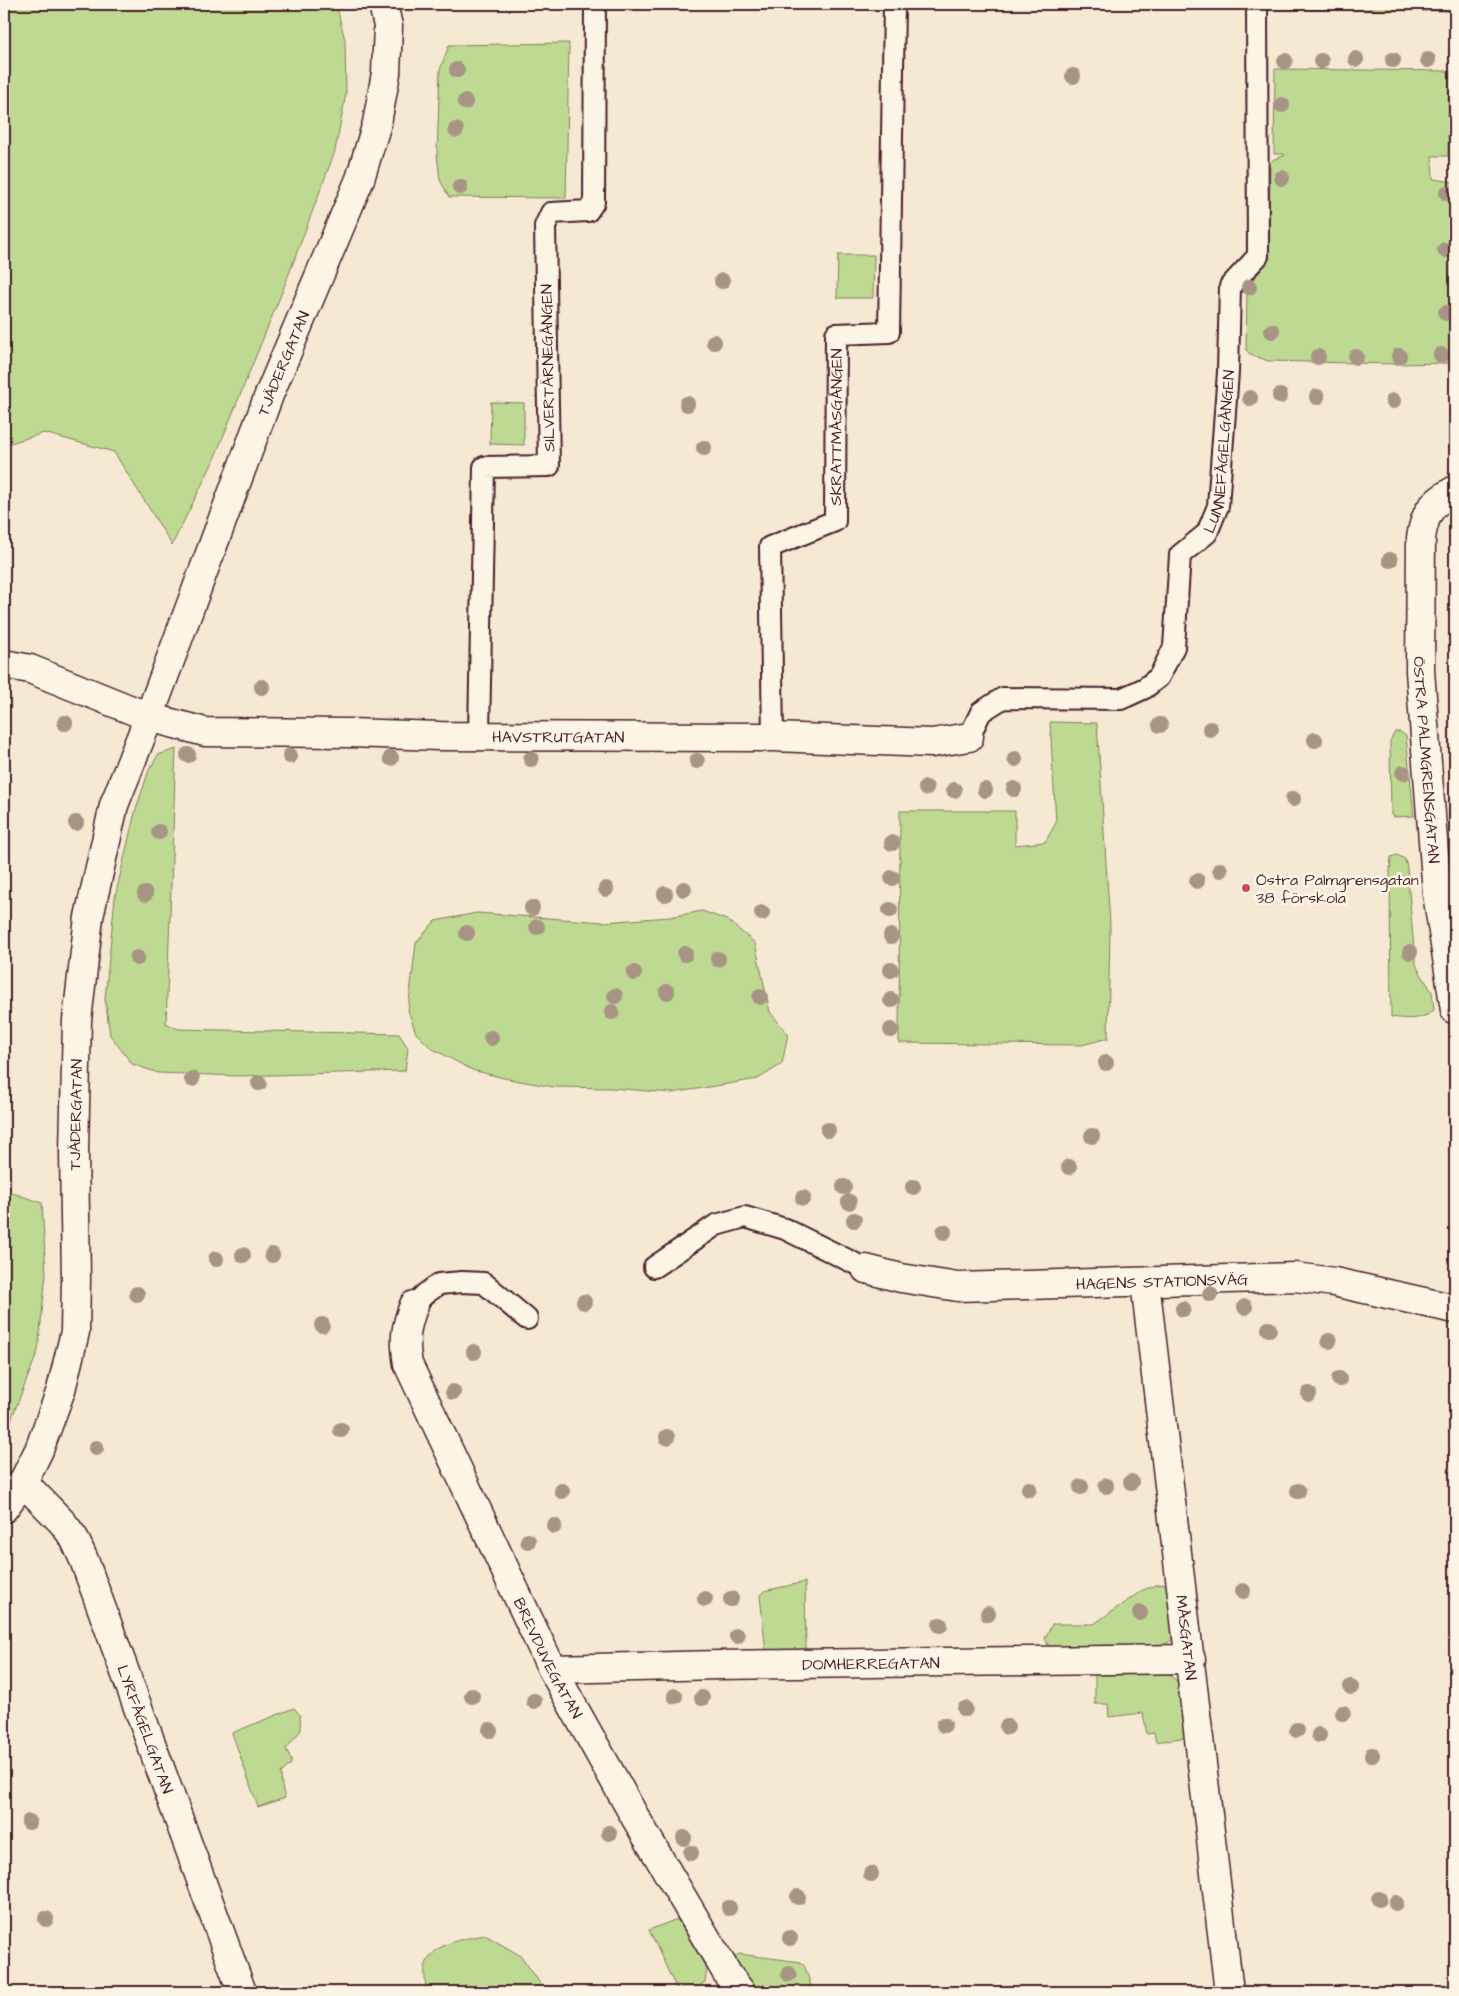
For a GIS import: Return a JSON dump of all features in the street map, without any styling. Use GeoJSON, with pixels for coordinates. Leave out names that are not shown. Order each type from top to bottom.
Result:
{"type":"FeatureCollection","features":[{"type":"Feature","properties":{"kind":"street","name":"TJÄDERGATAN"},"geometry":{"type":"LineString","coordinates":[[4,1508],[23,1482],[39,1450],[61,1390],[75,1332],[74,1152],[77,1020],[88,918],[114,805],[149,717],[269,395],[360,180],[377,123],[386,73],[388,26],[383,4]]}},
{"type":"Feature","properties":{"kind":"street","name":"ÖSTRA PALMGRENSGATAN"},"geometry":{"type":"LineString","coordinates":[[1455,490],[1438,500],[1427,512],[1421,538],[1420,671],[1446,893],[1455,1010]]}},
{"type":"Feature","properties":{"kind":"street"},"geometry":{"type":"LineString","coordinates":[[4,664],[30,670],[149,717]]}},
{"type":"Feature","properties":{"kind":"street","name":"HAVSTRUTGATAN"},"geometry":{"type":"LineString","coordinates":[[149,717],[205,732],[440,736],[773,738],[932,743],[969,737]]}},
{"type":"Feature","properties":{"kind":"street","name":"HAGENS STATIONSVÄG"},"geometry":{"type":"LineString","coordinates":[[866,1269],[901,1278],[958,1287],[1295,1277],[1334,1282],[1455,1308]]}},
{"type":"Feature","properties":{"kind":"street","name":"MÅSGATAN"},"geometry":{"type":"LineString","coordinates":[[1145,1282],[1229,1992]]}},
{"type":"Feature","properties":{"kind":"street","name":"BREVDUVEGATAN"},"geometry":{"type":"LineString","coordinates":[[414,1305],[406,1325],[404,1343],[408,1364],[552,1669],[635,1817],[740,1992]]}},
{"type":"Feature","properties":{"kind":"street","name":"LYRFÅGELGATAN"},"geometry":{"type":"LineString","coordinates":[[23,1482],[63,1522],[74,1538],[84,1560],[242,1992]]}},
{"type":"Feature","properties":{"kind":"street","name":"DOMHERREGATAN"},"geometry":{"type":"LineString","coordinates":[[552,1669],[718,1665],[1191,1660]]}},
{"type":"Feature","properties":{"kind":"lane","name":"SILVERTÄRNEGÅNGEN"},"geometry":{"type":"LineString","coordinates":[[479,735],[484,467],[549,466],[545,226],[551,213],[588,211],[594,202],[595,4]]}},
{"type":"Feature","properties":{"kind":"lane","name":"SKRATTMÅSGÅNGEN"},"geometry":{"type":"LineString","coordinates":[[773,738],[770,547],[835,522],[836,334],[889,332],[894,4]]}},
{"type":"Feature","properties":{"kind":"lane","name":"LUNNEFÅGELGÅNGEN"},"geometry":{"type":"LineString","coordinates":[[969,737],[981,712],[1003,698],[1121,699],[1144,688],[1159,677],[1174,647],[1180,555],[1207,533],[1218,506],[1228,372],[1230,286],[1258,256],[1257,4]]}},
{"type":"Feature","properties":{"kind":"lane"},"geometry":{"type":"LineString","coordinates":[[654,1267],[716,1226],[745,1217],[785,1228],[866,1269]]}},
{"type":"Feature","properties":{"kind":"lane"},"geometry":{"type":"LineString","coordinates":[[414,1305],[439,1284],[484,1283],[527,1319]]}},
{"type":"Feature","properties":{"kind":"green space"},"geometry":{"type":"Polygon","coordinates":[[[4,4],[336,4],[345,40],[346,94],[335,151],[284,287],[212,464],[172,545],[114,452],[44,433],[4,445],[4,4]]]}},
{"type":"Feature","properties":{"kind":"green space"},"geometry":{"type":"Polygon","coordinates":[[[1276,4],[1452,4],[1451,11],[1276,9],[1276,4]]]}},
{"type":"Feature","properties":{"kind":"green space"},"geometry":{"type":"Polygon","coordinates":[[[569,43],[566,198],[449,197],[440,180],[437,154],[440,70],[449,45],[569,43]]]}},
{"type":"Feature","properties":{"kind":"green space"},"geometry":{"type":"Polygon","coordinates":[[[1275,69],[1449,71],[1448,156],[1432,156],[1433,179],[1454,182],[1455,191],[1453,362],[1395,364],[1268,361],[1250,354],[1246,350],[1247,288],[1269,259],[1270,163],[1274,159],[1284,156],[1284,154],[1274,154],[1275,69]]]}},
{"type":"Feature","properties":{"kind":"green space"},"geometry":{"type":"Polygon","coordinates":[[[838,255],[874,255],[873,298],[837,298],[838,255]]]}},
{"type":"Feature","properties":{"kind":"green space"},"geometry":{"type":"Polygon","coordinates":[[[491,402],[524,403],[524,445],[490,444],[491,402]]]}},
{"type":"Feature","properties":{"kind":"green space"},"geometry":{"type":"Polygon","coordinates":[[[1050,722],[1097,723],[1110,925],[1108,1038],[1082,1045],[899,1043],[900,811],[1015,811],[1015,845],[1045,842],[1056,823],[1050,722]]]}},
{"type":"Feature","properties":{"kind":"green space"},"geometry":{"type":"Polygon","coordinates":[[[1395,732],[1400,732],[1406,736],[1414,816],[1393,817],[1391,815],[1390,741],[1395,732]]]}},
{"type":"Feature","properties":{"kind":"green space"},"geometry":{"type":"Polygon","coordinates":[[[176,749],[166,1023],[178,1029],[399,1034],[408,1048],[405,1071],[239,1076],[158,1073],[132,1064],[110,1035],[105,999],[115,897],[135,812],[149,770],[158,755],[176,749]]]}},
{"type":"Feature","properties":{"kind":"green space"},"geometry":{"type":"Polygon","coordinates":[[[1397,855],[1405,859],[1407,868],[1415,961],[1432,992],[1434,1010],[1419,1018],[1391,1017],[1390,872],[1391,857],[1397,855]]]}},
{"type":"Feature","properties":{"kind":"green space"},"geometry":{"type":"Polygon","coordinates":[[[702,911],[727,920],[755,943],[770,1012],[788,1034],[782,1064],[758,1079],[672,1093],[611,1088],[554,1087],[508,1079],[472,1070],[431,1048],[416,1033],[408,1010],[416,943],[435,921],[477,913],[604,922],[670,917],[702,911]]]}},
{"type":"Feature","properties":{"kind":"green space"},"geometry":{"type":"Polygon","coordinates":[[[4,1190],[42,1203],[46,1274],[38,1351],[4,1438],[4,1190]]]}},
{"type":"Feature","properties":{"kind":"green space"},"geometry":{"type":"Polygon","coordinates":[[[805,1582],[806,1652],[766,1654],[760,1595],[764,1591],[805,1582]]]}},
{"type":"Feature","properties":{"kind":"green space"},"geometry":{"type":"Polygon","coordinates":[[[1167,1584],[1175,1638],[1159,1648],[1055,1649],[1048,1645],[1045,1638],[1052,1624],[1094,1624],[1141,1591],[1155,1585],[1167,1584]]]}},
{"type":"Feature","properties":{"kind":"green space"},"geometry":{"type":"Polygon","coordinates":[[[1169,1674],[1181,1685],[1187,1737],[1156,1742],[1154,1733],[1147,1734],[1143,1713],[1109,1717],[1108,1704],[1095,1704],[1095,1675],[1169,1674]]]}},
{"type":"Feature","properties":{"kind":"green space"},"geometry":{"type":"Polygon","coordinates":[[[294,1708],[300,1715],[301,1730],[286,1749],[291,1759],[291,1764],[281,1773],[285,1798],[258,1807],[232,1733],[294,1708]]]}},
{"type":"Feature","properties":{"kind":"green space"},"geometry":{"type":"Polygon","coordinates":[[[677,1919],[707,1969],[705,1982],[690,1992],[678,1992],[649,1930],[677,1919]]]}},
{"type":"Feature","properties":{"kind":"green space"},"geometry":{"type":"Polygon","coordinates":[[[485,1935],[521,1956],[546,1992],[426,1992],[425,1968],[428,1959],[434,1952],[458,1940],[485,1935]]]}},
{"type":"Feature","properties":{"kind":"green space"},"geometry":{"type":"Polygon","coordinates":[[[739,1954],[801,1962],[805,1967],[813,1992],[755,1992],[736,1963],[735,1957],[739,1954]]]}},
{"type":"Feature","properties":{"kind":"place","name":"Östra Palmgrensgatan 38 förskola"},"geometry":{"type":"Point","coordinates":[1246,888]}}]}
